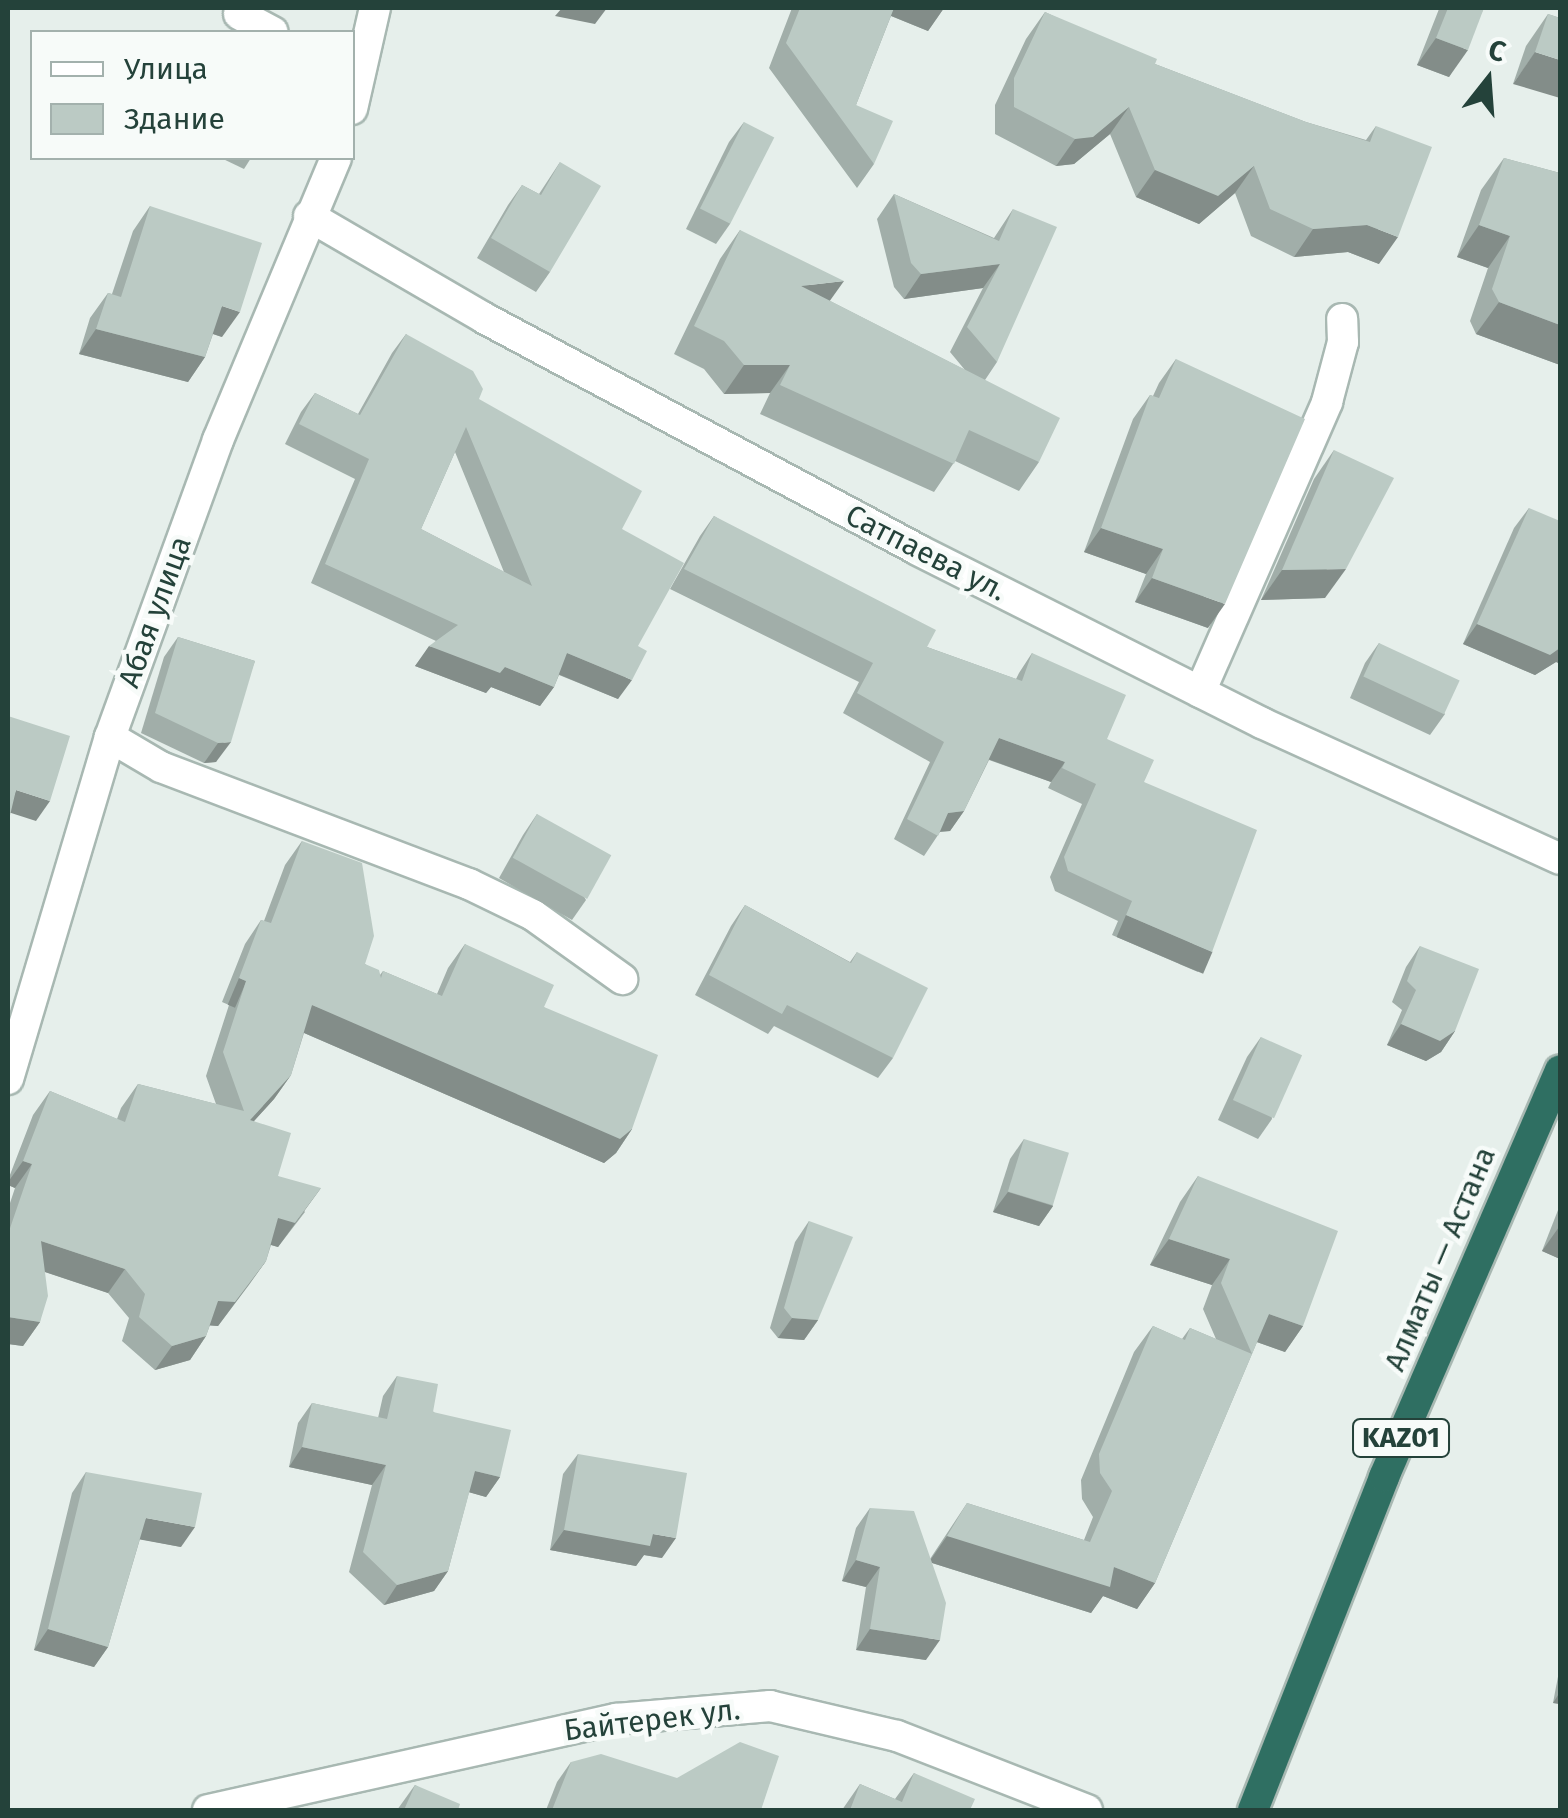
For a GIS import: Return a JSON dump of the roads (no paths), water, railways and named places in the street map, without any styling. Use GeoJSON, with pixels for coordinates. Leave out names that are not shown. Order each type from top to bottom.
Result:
{"type":"FeatureCollection","features":[{"type":"Feature","properties":{"kind":"highway","name":"Алматы — Астана"},"geometry":{"type":"LineString","coordinates":[[1253,1810],[1384,1477],[1560,1070]]}},
{"type":"Feature","properties":{"kind":"street"},"geometry":{"type":"LineString","coordinates":[[355,89],[375,8]]}},
{"type":"Feature","properties":{"kind":"street"},"geometry":{"type":"LineString","coordinates":[[240,18],[268,30]]}},
{"type":"Feature","properties":{"kind":"street","name":"Абая улица"},"geometry":{"type":"LineString","coordinates":[[8,1079],[20,987],[218,440],[335,160]]}},
{"type":"Feature","properties":{"kind":"street","name":"Сатпаева ул."},"geometry":{"type":"LineString","coordinates":[[309,216],[866,522],[1200,692],[1560,858]]}},
{"type":"Feature","properties":{"kind":"street"},"geometry":{"type":"LineString","coordinates":[[1200,692],[1328,402],[1343,342],[1342,318]]}},
{"type":"Feature","properties":{"kind":"street"},"geometry":{"type":"LineString","coordinates":[[110,737],[160,767],[469,884],[533,915],[622,979]]}},
{"type":"Feature","properties":{"kind":"street","name":"Байтерек ул."},"geometry":{"type":"LineString","coordinates":[[208,1810],[330,1798],[616,1719],[770,1706],[897,1736],[1041,1803],[1087,1810]]}}]}
